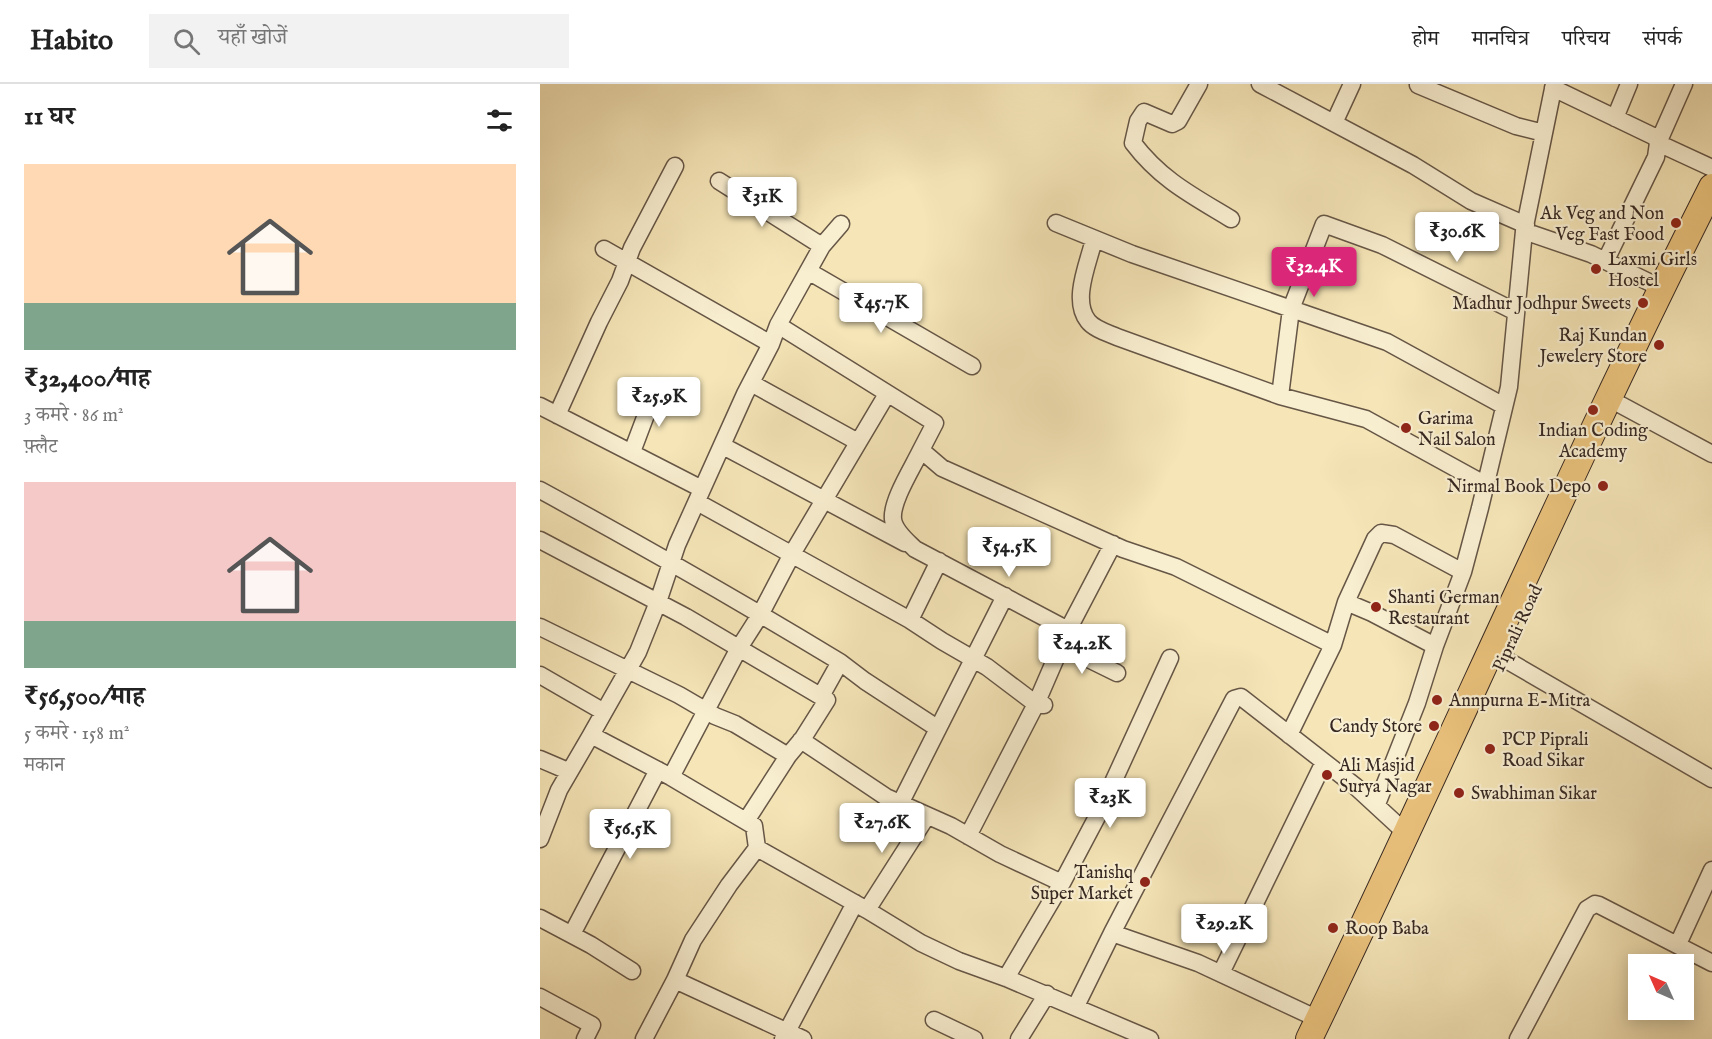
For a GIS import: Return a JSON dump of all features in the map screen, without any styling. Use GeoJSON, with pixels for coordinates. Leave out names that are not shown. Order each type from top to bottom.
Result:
{"type":"FeatureCollection","features":[{"type":"Feature","properties":{"kind":"main road"},"geometry":{"type":"LineString","coordinates":[[1317,1032],[1406,833],[1661,288],[1712,187]]}},
{"type":"Feature","properties":{"kind":"main road","name":"Piprali Road"},"geometry":{"type":"LineString","coordinates":[[1317,1032],[1503,658],[1621,405],[1712,219]]}},
{"type":"Feature","properties":{"kind":"street"},"geometry":{"type":"LineString","coordinates":[[1199,84],[1178,121],[1172,124],[1144,112],[1138,121],[1133,143],[1145,159],[1166,178],[1231,219]]}},
{"type":"Feature","properties":{"kind":"street"},"geometry":{"type":"LineString","coordinates":[[1260,84],[1413,165],[1471,201],[1525,228],[1606,260],[1661,288]]}},
{"type":"Feature","properties":{"kind":"street"},"geometry":{"type":"LineString","coordinates":[[1335,123],[1352,84]]}},
{"type":"Feature","properties":{"kind":"street"},"geometry":{"type":"LineString","coordinates":[[1615,118],[1629,84]]}},
{"type":"Feature","properties":{"kind":"street"},"geometry":{"type":"LineString","coordinates":[[1606,260],[1656,158],[1658,143],[1684,84]]}},
{"type":"Feature","properties":{"kind":"street"},"geometry":{"type":"LineString","coordinates":[[1418,85],[1516,126],[1544,133]]}},
{"type":"Feature","properties":{"kind":"street"},"geometry":{"type":"LineString","coordinates":[[1377,804],[1417,704],[1435,646],[1463,572],[1486,485],[1509,387],[1525,228],[1553,86],[1655,137],[1658,143],[1712,168]]}},
{"type":"Feature","properties":{"kind":"street"},"geometry":{"type":"LineString","coordinates":[[557,415],[632,248],[675,166]]}},
{"type":"Feature","properties":{"kind":"street"},"geometry":{"type":"LineString","coordinates":[[719,181],[822,246]]}},
{"type":"Feature","properties":{"kind":"street"},"geometry":{"type":"LineString","coordinates":[[1056,223],[1132,254],[1388,342],[1504,406]]}},
{"type":"Feature","properties":{"kind":"street"},"geometry":{"type":"LineString","coordinates":[[540,838],[568,771],[638,652],[677,545],[751,382],[771,345],[778,325],[822,246],[841,224]]}},
{"type":"Feature","properties":{"kind":"street"},"geometry":{"type":"LineString","coordinates":[[1280,396],[1291,309],[1324,224],[1382,246],[1516,312]]}},
{"type":"Feature","properties":{"kind":"street"},"geometry":{"type":"LineString","coordinates":[[1094,239],[1082,290],[1081,306],[1088,321],[1117,338],[1280,396],[1366,419],[1486,485]]}},
{"type":"Feature","properties":{"kind":"street"},"geometry":{"type":"LineString","coordinates":[[604,249],[771,345]]}},
{"type":"Feature","properties":{"kind":"street"},"geometry":{"type":"LineString","coordinates":[[808,271],[972,366]]}},
{"type":"Feature","properties":{"kind":"street"},"geometry":{"type":"LineString","coordinates":[[778,325],[935,423],[895,503],[893,519],[897,529],[915,549]]}},
{"type":"Feature","properties":{"kind":"street"},"geometry":{"type":"LineString","coordinates":[[751,382],[858,442]]}},
{"type":"Feature","properties":{"kind":"street"},"geometry":{"type":"LineString","coordinates":[[632,452],[655,391]]}},
{"type":"Feature","properties":{"kind":"street"},"geometry":{"type":"LineString","coordinates":[[572,934],[664,773],[705,711],[792,554],[887,394]]}},
{"type":"Feature","properties":{"kind":"street"},"geometry":{"type":"LineString","coordinates":[[1621,405],[1712,454]]}},
{"type":"Feature","properties":{"kind":"street"},"geometry":{"type":"LineString","coordinates":[[540,406],[632,452],[792,554],[910,620],[987,667],[1040,704]]}},
{"type":"Feature","properties":{"kind":"street"},"geometry":{"type":"LineString","coordinates":[[723,446],[1068,630]]}},
{"type":"Feature","properties":{"kind":"street"},"geometry":{"type":"LineString","coordinates":[[921,450],[942,468],[1113,544],[1176,567],[1333,645]]}},
{"type":"Feature","properties":{"kind":"street"},"geometry":{"type":"LineString","coordinates":[[540,490],[672,562],[840,662],[937,728]]}},
{"type":"Feature","properties":{"kind":"street"},"geometry":{"type":"LineString","coordinates":[[1289,735],[1333,645],[1346,602],[1375,539],[1382,533],[1394,535],[1463,572]]}},
{"type":"Feature","properties":{"kind":"street"},"geometry":{"type":"LineString","coordinates":[[540,540],[658,602],[827,700],[746,821]]}},
{"type":"Feature","properties":{"kind":"street"},"geometry":{"type":"LineString","coordinates":[[968,836],[1040,704],[1068,630],[1113,544]]}},
{"type":"Feature","properties":{"kind":"street"},"geometry":{"type":"LineString","coordinates":[[910,620],[939,561]]}},
{"type":"Feature","properties":{"kind":"street"},"geometry":{"type":"LineString","coordinates":[[900,804],[1005,596]]}},
{"type":"Feature","properties":{"kind":"street"},"geometry":{"type":"LineString","coordinates":[[1346,602],[1435,646]]}},
{"type":"Feature","properties":{"kind":"street"},"geometry":{"type":"LineString","coordinates":[[540,627],[735,724],[788,756]]}},
{"type":"Feature","properties":{"kind":"street"},"geometry":{"type":"LineString","coordinates":[[1062,646],[1117,673]]}},
{"type":"Feature","properties":{"kind":"street"},"geometry":{"type":"LineString","coordinates":[[1006,978],[1062,883],[1098,815],[1170,658]]}},
{"type":"Feature","properties":{"kind":"street"},"geometry":{"type":"LineString","coordinates":[[1503,658],[1712,779]]}},
{"type":"Feature","properties":{"kind":"street"},"geometry":{"type":"LineString","coordinates":[[821,696],[840,662]]}},
{"type":"Feature","properties":{"kind":"street"},"geometry":{"type":"LineString","coordinates":[[540,675],[604,712]]}},
{"type":"Feature","properties":{"kind":"street"},"geometry":{"type":"LineString","coordinates":[[1076,1006],[1234,699],[1241,697],[1377,804],[1406,833]]}},
{"type":"Feature","properties":{"kind":"street"},"geometry":{"type":"LineString","coordinates":[[591,735],[664,773],[754,826],[757,848],[729,885],[693,940],[644,1039]]}},
{"type":"Feature","properties":{"kind":"street"},"geometry":{"type":"LineString","coordinates":[[801,740],[885,797],[951,826],[1000,854],[1062,883]]}},
{"type":"Feature","properties":{"kind":"street"},"geometry":{"type":"LineString","coordinates":[[540,759],[568,771]]}},
{"type":"Feature","properties":{"kind":"street"},"geometry":{"type":"LineString","coordinates":[[1221,973],[1324,762]]}},
{"type":"Feature","properties":{"kind":"street"},"geometry":{"type":"LineString","coordinates":[[785,1036],[861,907],[927,816]]}},
{"type":"Feature","properties":{"kind":"street"},"geometry":{"type":"LineString","coordinates":[[757,848],[921,944],[1076,1006],[1150,1039]]}},
{"type":"Feature","properties":{"kind":"street"},"geometry":{"type":"LineString","coordinates":[[1678,944],[1712,871]]}},
{"type":"Feature","properties":{"kind":"street"},"geometry":{"type":"LineString","coordinates":[[1518,1039],[1591,905],[1599,904],[1712,963]]}},
{"type":"Feature","properties":{"kind":"street"},"geometry":{"type":"LineString","coordinates":[[540,918],[572,934],[632,971]]}},
{"type":"Feature","properties":{"kind":"street"},"geometry":{"type":"LineString","coordinates":[[1112,933],[1221,973],[1317,1032]]}},
{"type":"Feature","properties":{"kind":"street"},"geometry":{"type":"LineString","coordinates":[[675,980],[785,1036],[803,1039]]}},
{"type":"Feature","properties":{"kind":"street"},"geometry":{"type":"LineString","coordinates":[[1019,1039],[1047,994]]}},
{"type":"Feature","properties":{"kind":"street"},"geometry":{"type":"LineString","coordinates":[[540,997],[592,1025],[585,1039]]}},
{"type":"Feature","properties":{"kind":"street"},"geometry":{"type":"LineString","coordinates":[[934,1020],[974,1039]]}},
{"type":"Feature","properties":{"kind":"place","name":"Ak Veg and Non Veg Fast Food"},"geometry":{"type":"Point","coordinates":[1676,223]}},
{"type":"Feature","properties":{"kind":"place","name":"Laxmi Girls Hostel"},"geometry":{"type":"Point","coordinates":[1596,269]}},
{"type":"Feature","properties":{"kind":"place","name":"Madhur Jodhpur Sweets"},"geometry":{"type":"Point","coordinates":[1643,303]}},
{"type":"Feature","properties":{"kind":"place","name":"Raj Kundan Jewelery Store"},"geometry":{"type":"Point","coordinates":[1659,345]}},
{"type":"Feature","properties":{"kind":"place","name":"Indian Coding Academy"},"geometry":{"type":"Point","coordinates":[1593,410]}},
{"type":"Feature","properties":{"kind":"place","name":"Garima Nail Salon"},"geometry":{"type":"Point","coordinates":[1406,428]}},
{"type":"Feature","properties":{"kind":"place","name":"Nirmal Book Depo"},"geometry":{"type":"Point","coordinates":[1603,486]}},
{"type":"Feature","properties":{"kind":"place","name":"Shanti German Restaurant"},"geometry":{"type":"Point","coordinates":[1376,607]}},
{"type":"Feature","properties":{"kind":"place","name":"Annpurna E-Mitra"},"geometry":{"type":"Point","coordinates":[1437,700]}},
{"type":"Feature","properties":{"kind":"place","name":"Candy Store"},"geometry":{"type":"Point","coordinates":[1434,726]}},
{"type":"Feature","properties":{"kind":"place","name":"PCP Piprali Road Sikar"},"geometry":{"type":"Point","coordinates":[1490,749]}},
{"type":"Feature","properties":{"kind":"place","name":"Ali Masjid Surya Nagar"},"geometry":{"type":"Point","coordinates":[1327,775]}},
{"type":"Feature","properties":{"kind":"place","name":"Swabhiman Sikar"},"geometry":{"type":"Point","coordinates":[1459,793]}},
{"type":"Feature","properties":{"kind":"place","name":"Tanishq Super Market"},"geometry":{"type":"Point","coordinates":[1145,882]}},
{"type":"Feature","properties":{"kind":"place","name":"Roop Baba"},"geometry":{"type":"Point","coordinates":[1333,928]}}]}
